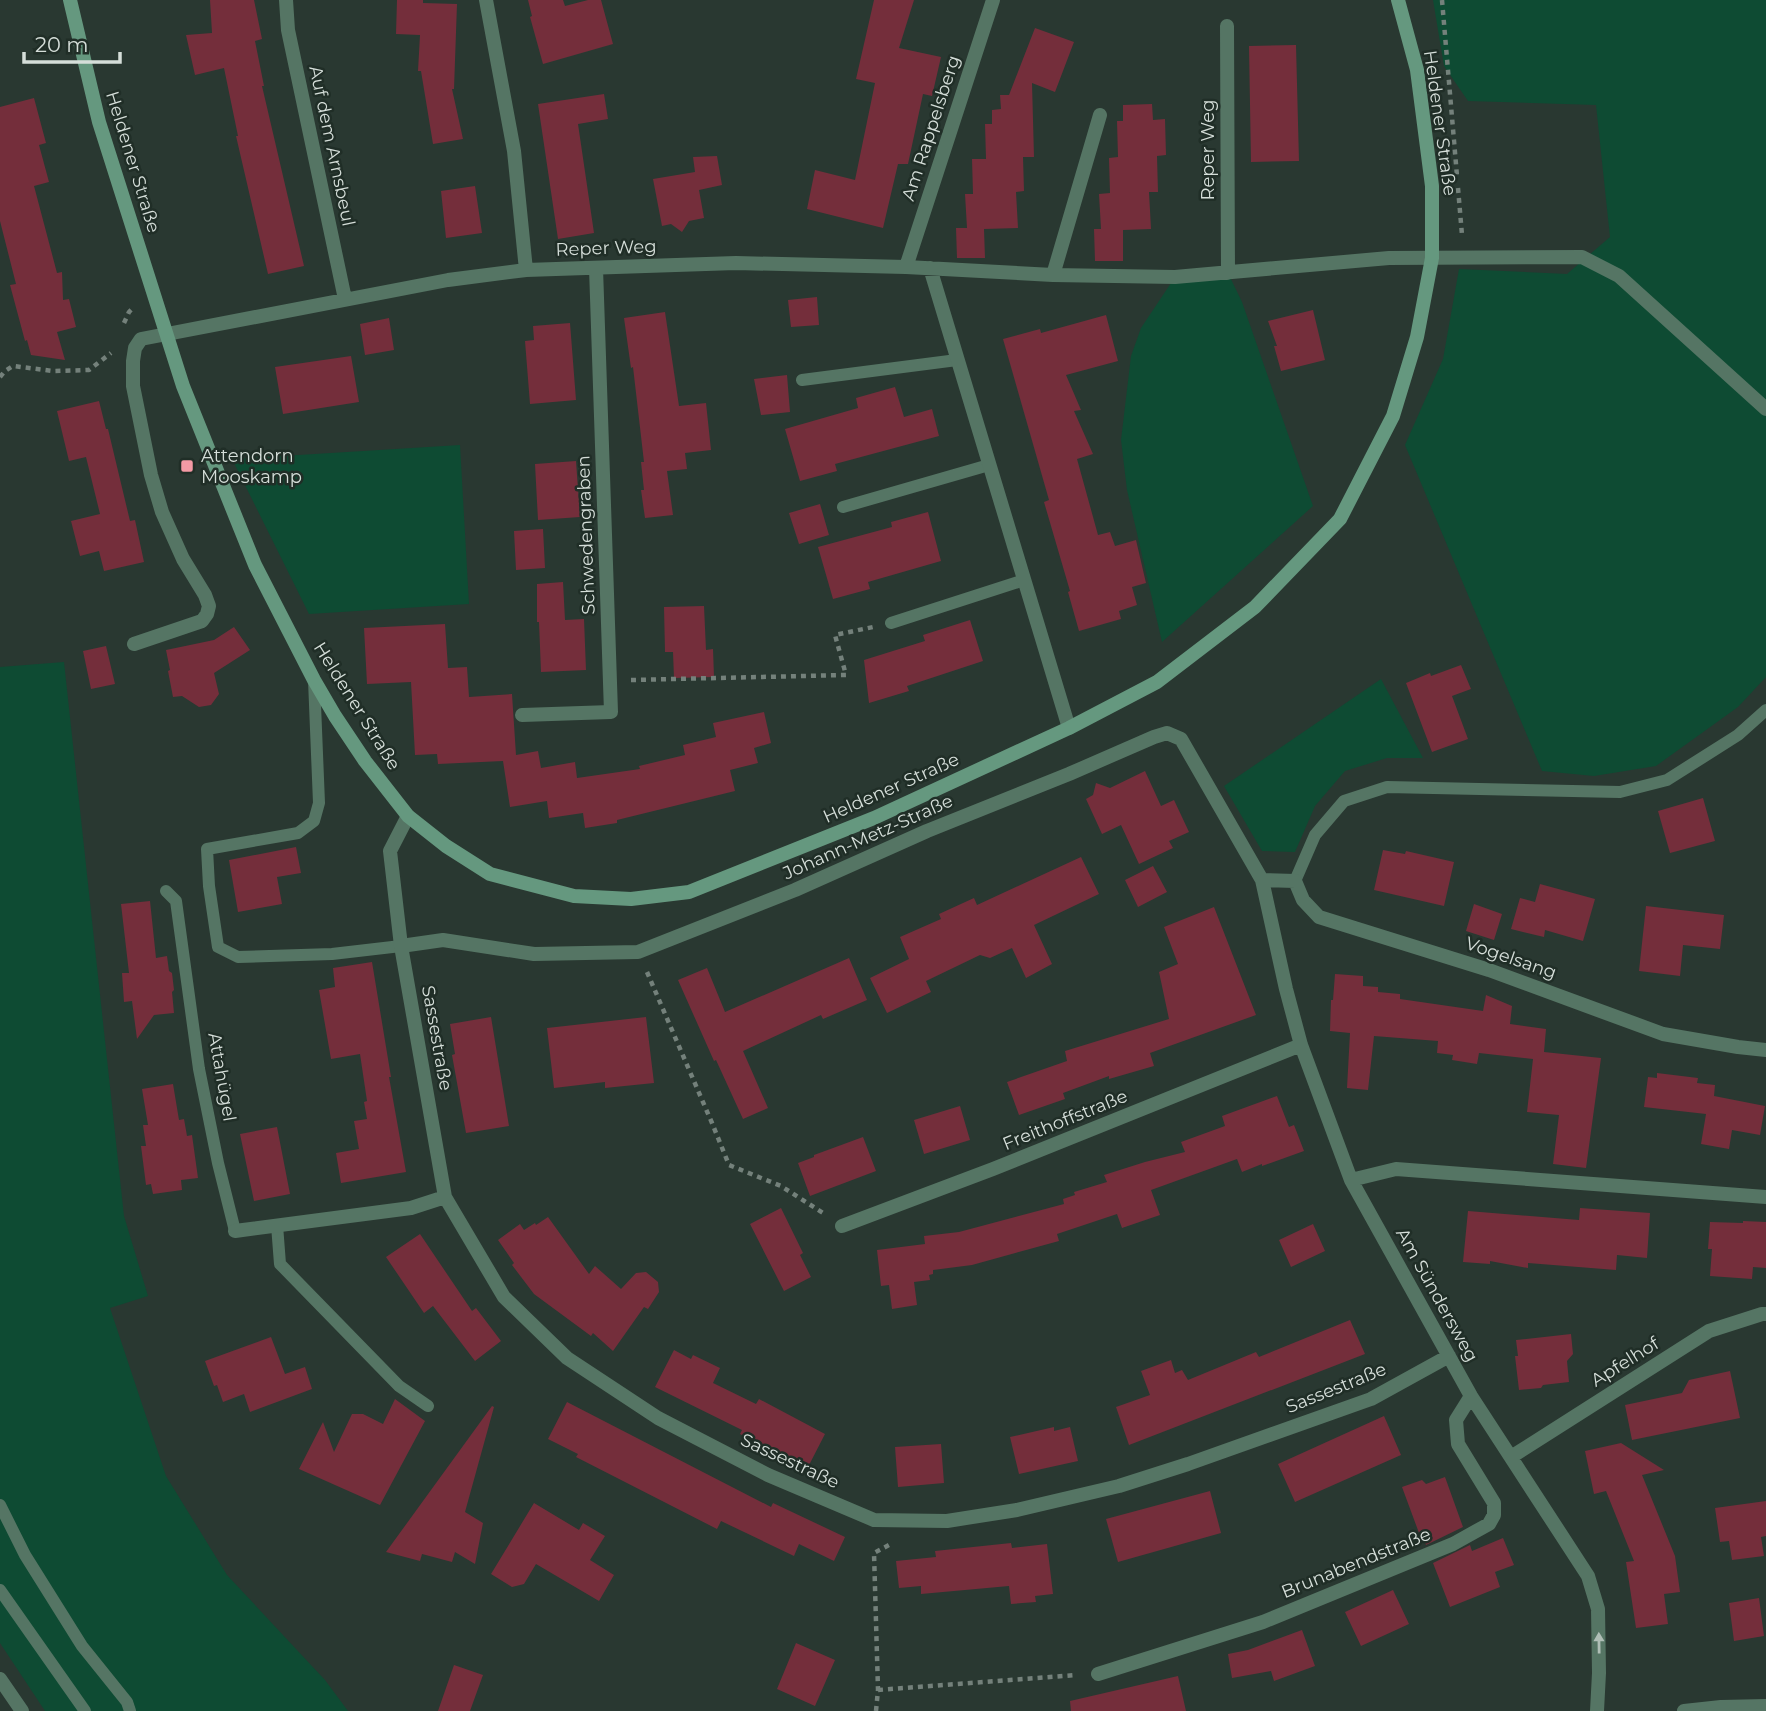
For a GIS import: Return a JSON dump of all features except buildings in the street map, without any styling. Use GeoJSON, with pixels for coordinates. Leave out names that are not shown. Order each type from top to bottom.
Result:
{"type":"FeatureCollection","features":[{"type":"Feature","properties":{"kind":"main road","name":"Heldener Straße"},"geometry":{"type":"LineString","coordinates":[[70,0],[99,122],[183,386],[255,565],[314,680],[365,761],[408,816],[446,846],[490,874],[574,897],[631,900],[689,892],[874,818],[1069,729],[1157,682],[1255,607],[1340,519],[1393,416],[1417,337],[1432,258],[1432,186],[1417,69],[1398,0]]}},
{"type":"Feature","properties":{"kind":"street","name":"Auf dem Arnsbeul"},"geometry":{"type":"LineString","coordinates":[[286,0],[288,30],[345,299]]}},
{"type":"Feature","properties":{"kind":"street"},"geometry":{"type":"LineString","coordinates":[[486,0],[514,151],[526,270]]}},
{"type":"Feature","properties":{"kind":"street","name":"Am Rappelsberg"},"geometry":{"type":"LineString","coordinates":[[906,267],[993,0]]}},
{"type":"Feature","properties":{"kind":"street","name":"Reper Weg"},"geometry":{"type":"LineString","coordinates":[[1227,26],[1228,273]]}},
{"type":"Feature","properties":{"kind":"street"},"geometry":{"type":"LineString","coordinates":[[1053,275],[1100,115]]}},
{"type":"Feature","properties":{"kind":"street","name":"Reper Weg"},"geometry":{"type":"LineString","coordinates":[[166,334],[448,280],[526,270],[736,263],[1175,277],[1389,258],[1582,257],[1619,276],[1766,409]]}},
{"type":"Feature","properties":{"kind":"street","name":"Schwedengraben"},"geometry":{"type":"LineString","coordinates":[[522,715],[611,712],[596,268]]}},
{"type":"Feature","properties":{"kind":"street"},"geometry":{"type":"LineString","coordinates":[[930,268],[1069,729]]}},
{"type":"Feature","properties":{"kind":"street"},"geometry":{"type":"LineString","coordinates":[[134,644],[202,621],[208,606],[205,595],[183,559],[162,512],[151,475],[133,386],[135,348],[141,339],[166,334]]}},
{"type":"Feature","properties":{"kind":"street","name":"Johann-Metz-Straße"},"geometry":{"type":"LineString","coordinates":[[401,946],[443,940],[534,954],[638,952],[795,890],[927,831],[1167,733],[1181,739],[1262,880]]}},
{"type":"Feature","properties":{"kind":"street","name":"Sassestraße"},"geometry":{"type":"LineString","coordinates":[[408,816],[390,851],[401,946],[445,1197],[504,1297],[566,1358],[658,1418],[768,1475],[874,1520],[947,1521],[1017,1510],[1119,1486],[1188,1464],[1371,1399],[1449,1356]]}},
{"type":"Feature","properties":{"kind":"street"},"geometry":{"type":"LineString","coordinates":[[1262,880],[1295,881]]}},
{"type":"Feature","properties":{"kind":"street","name":"Am Sündersweg"},"geometry":{"type":"LineString","coordinates":[[1262,880],[1301,1045],[1351,1180],[1471,1396],[1588,1576],[1598,1609],[1600,1672],[1597,1711]]}},
{"type":"Feature","properties":{"kind":"street","name":"Vogelsang"},"geometry":{"type":"LineString","coordinates":[[1295,881],[1303,900],[1319,917],[1489,970],[1663,1034],[1766,1050]]}},
{"type":"Feature","properties":{"kind":"street","name":"Freithoffstraße"},"geometry":{"type":"LineString","coordinates":[[842,1226],[993,1170],[1301,1045]]}},
{"type":"Feature","properties":{"kind":"street"},"geometry":{"type":"LineString","coordinates":[[1351,1180],[1396,1170],[1766,1197]]}},
{"type":"Feature","properties":{"kind":"street","name":"Attahügel"},"geometry":{"type":"LineString","coordinates":[[235,1231],[411,1208],[445,1197]]}},
{"type":"Feature","properties":{"kind":"street","name":"Apfelhof"},"geometry":{"type":"LineString","coordinates":[[1511,1457],[1709,1331],[1766,1314]]}},
{"type":"Feature","properties":{"kind":"street","name":"Brunabendstraße"},"geometry":{"type":"LineString","coordinates":[[1098,1674],[1263,1622],[1453,1544],[1489,1524],[1494,1515],[1494,1503],[1458,1444],[1456,1420],[1471,1396]]}},
{"type":"Feature","properties":{"kind":"street"},"geometry":{"type":"LineString","coordinates":[[0,1679],[22,1711]]}},
{"type":"Feature","properties":{"kind":"street"},"geometry":{"type":"LineString","coordinates":[[1684,1711],[1766,1706]]}},
{"type":"Feature","properties":{"kind":"lane"},"geometry":{"type":"LineString","coordinates":[[802,380],[957,359]]}},
{"type":"Feature","properties":{"kind":"lane"},"geometry":{"type":"LineString","coordinates":[[843,507],[989,465]]}},
{"type":"Feature","properties":{"kind":"lane"},"geometry":{"type":"LineString","coordinates":[[891,623],[1024,580]]}},
{"type":"Feature","properties":{"kind":"lane"},"geometry":{"type":"LineString","coordinates":[[314,680],[319,803],[314,821],[298,833],[207,849],[209,886],[218,947],[238,957],[332,954],[401,946]]}},
{"type":"Feature","properties":{"kind":"lane"},"geometry":{"type":"LineString","coordinates":[[1295,881],[1315,835],[1345,801],[1387,787],[1620,792],[1667,780],[1738,735],[1766,710]]}},
{"type":"Feature","properties":{"kind":"lane","name":"Attahügel"},"geometry":{"type":"LineString","coordinates":[[166,891],[176,901],[199,1069],[235,1231]]}},
{"type":"Feature","properties":{"kind":"lane"},"geometry":{"type":"LineString","coordinates":[[277,1225],[280,1264],[399,1386],[428,1406]]}},
{"type":"Feature","properties":{"kind":"lane"},"geometry":{"type":"LineString","coordinates":[[0,1505],[25,1555],[82,1646],[127,1702],[130,1711]]}},
{"type":"Feature","properties":{"kind":"lane"},"geometry":{"type":"LineString","coordinates":[[0,1590],[85,1711]]}},
{"type":"Feature","properties":{"kind":"path"},"geometry":{"type":"LineString","coordinates":[[1442,0],[1464,257]]}},
{"type":"Feature","properties":{"kind":"path"},"geometry":{"type":"LineString","coordinates":[[119,334],[129,312]]}},
{"type":"Feature","properties":{"kind":"path"},"geometry":{"type":"LineString","coordinates":[[0,377],[13,366],[53,371],[89,370],[110,355],[115,345]]}},
{"type":"Feature","properties":{"kind":"path"},"geometry":{"type":"LineString","coordinates":[[610,681],[846,676],[835,635],[891,623]]}},
{"type":"Feature","properties":{"kind":"path"},"geometry":{"type":"LineString","coordinates":[[638,952],[729,1165],[781,1186],[842,1226]]}},
{"type":"Feature","properties":{"kind":"path"},"geometry":{"type":"LineString","coordinates":[[876,1711],[878,1690],[874,1553],[890,1545],[890,1521]]}},
{"type":"Feature","properties":{"kind":"path"},"geometry":{"type":"LineString","coordinates":[[878,1690],[1098,1674]]}},
{"type":"Feature","properties":{"kind":"green space"},"geometry":{"type":"Polygon","coordinates":[[[1433,0],[1766,0],[1766,677],[1738,707],[1656,766],[1594,776],[1542,771],[1405,445],[1443,359],[1459,269],[1567,274],[1610,237],[1596,105],[1468,101],[1444,66],[1433,0]]]}},
{"type":"Feature","properties":{"kind":"green space"},"geometry":{"type":"Polygon","coordinates":[[[1228,273],[1242,302],[1313,506],[1162,642],[1127,490],[1121,440],[1131,356],[1141,328],[1175,277],[1228,273]]]}},
{"type":"Feature","properties":{"kind":"green space"},"geometry":{"type":"Polygon","coordinates":[[[460,445],[469,604],[309,614],[232,459],[460,445]]]}},
{"type":"Feature","properties":{"kind":"green space"},"geometry":{"type":"Polygon","coordinates":[[[64,662],[124,1216],[148,1296],[110,1308],[166,1476],[227,1575],[325,1680],[348,1711],[45,1711],[0,1643],[0,667],[64,662]]]}},
{"type":"Feature","properties":{"kind":"green space"},"geometry":{"type":"Polygon","coordinates":[[[1381,679],[1423,758],[1387,758],[1345,771],[1315,806],[1295,852],[1262,851],[1224,786],[1381,679]]]}},
{"type":"Feature","properties":{"kind":"place","name":"Attendorn Mooskamp"},"geometry":{"type":"Point","coordinates":[187,466]}}]}
